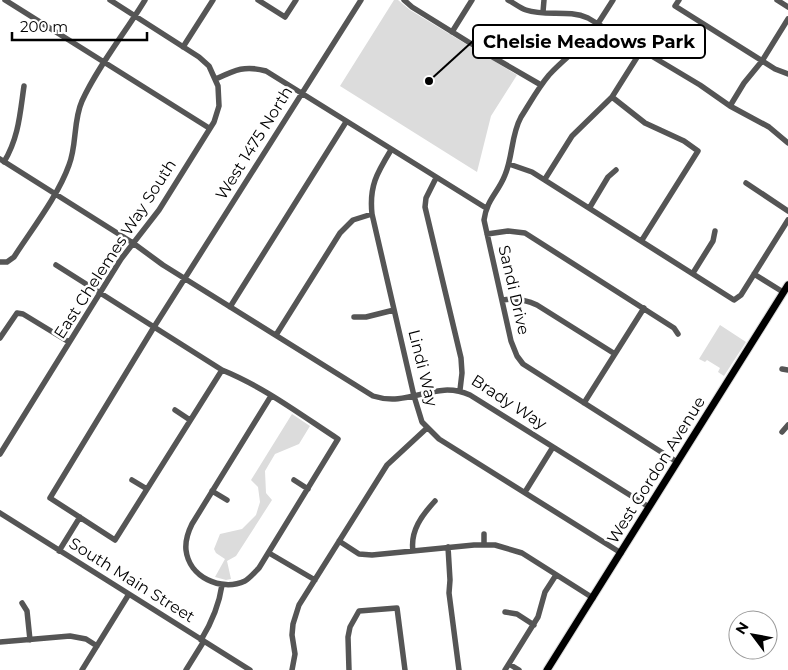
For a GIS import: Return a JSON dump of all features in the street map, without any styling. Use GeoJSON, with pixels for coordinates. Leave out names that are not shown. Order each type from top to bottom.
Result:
{"type":"FeatureCollection","features":[{"type":"Feature","properties":{"kind":"main road","name":"West Gordon Avenue"},"geometry":{"type":"LineString","coordinates":[[547,670],[788,285]]}},
{"type":"Feature","properties":{"kind":"street"},"geometry":{"type":"LineString","coordinates":[[5,0],[209,128]]}},
{"type":"Feature","properties":{"kind":"street"},"geometry":{"type":"LineString","coordinates":[[110,0],[199,57],[209,66],[216,79],[235,70],[252,67],[266,71],[486,208],[502,182],[509,164],[516,128],[542,85],[554,70],[585,40],[613,0]]}},
{"type":"Feature","properties":{"kind":"street"},"geometry":{"type":"LineString","coordinates":[[3,262],[14,257],[63,179],[70,162],[81,103],[145,0]]}},
{"type":"Feature","properties":{"kind":"street"},"geometry":{"type":"LineString","coordinates":[[183,47],[213,0]]}},
{"type":"Feature","properties":{"kind":"street"},"geometry":{"type":"LineString","coordinates":[[258,0],[285,17],[296,0]]}},
{"type":"Feature","properties":{"kind":"street","name":"West 1475 North"},"geometry":{"type":"LineString","coordinates":[[80,517],[50,498],[154,327],[361,0]]}},
{"type":"Feature","properties":{"kind":"street"},"geometry":{"type":"LineString","coordinates":[[404,0],[452,32],[542,85]]}},
{"type":"Feature","properties":{"kind":"street"},"geometry":{"type":"LineString","coordinates":[[452,32],[472,0]]}},
{"type":"Feature","properties":{"kind":"street"},"geometry":{"type":"LineString","coordinates":[[508,0],[524,9],[576,14],[598,24],[769,128],[788,143]]}},
{"type":"Feature","properties":{"kind":"street"},"geometry":{"type":"LineString","coordinates":[[543,12],[544,0]]}},
{"type":"Feature","properties":{"kind":"street"},"geometry":{"type":"LineString","coordinates":[[679,0],[675,6],[775,69],[788,74]]}},
{"type":"Feature","properties":{"kind":"street"},"geometry":{"type":"LineString","coordinates":[[777,0],[788,7]]}},
{"type":"Feature","properties":{"kind":"street"},"geometry":{"type":"LineString","coordinates":[[730,106],[744,83],[762,61],[788,19]]}},
{"type":"Feature","properties":{"kind":"street"},"geometry":{"type":"LineString","coordinates":[[545,180],[572,136],[612,97],[641,51]]}},
{"type":"Feature","properties":{"kind":"street","name":"East Chelemes Way South"},"geometry":{"type":"LineString","coordinates":[[0,454],[2,447],[121,259],[166,198],[209,128],[219,106],[216,79]]}},
{"type":"Feature","properties":{"kind":"street"},"geometry":{"type":"LineString","coordinates":[[24,86],[17,134],[13,146],[2,160],[133,243],[185,279],[373,396],[391,400],[446,389],[460,390]]}},
{"type":"Feature","properties":{"kind":"street"},"geometry":{"type":"LineString","coordinates":[[612,97],[645,123],[684,141],[698,151],[642,240]]}},
{"type":"Feature","properties":{"kind":"street"},"geometry":{"type":"LineString","coordinates":[[230,307],[346,122]]}},
{"type":"Feature","properties":{"kind":"street","name":"Lindi Way"},"geometry":{"type":"LineString","coordinates":[[391,150],[380,168],[372,189],[372,214],[414,396],[422,422],[439,439],[621,553]]}},
{"type":"Feature","properties":{"kind":"street"},"geometry":{"type":"LineString","coordinates":[[509,164],[527,169],[590,207],[734,300],[740,295],[788,220]]}},
{"type":"Feature","properties":{"kind":"street"},"geometry":{"type":"LineString","coordinates":[[590,207],[608,177],[616,170]]}},
{"type":"Feature","properties":{"kind":"street","name":"Brady Way"},"geometry":{"type":"LineString","coordinates":[[436,178],[426,198],[425,207],[461,358],[460,390],[470,394],[649,507]]}},
{"type":"Feature","properties":{"kind":"street"},"geometry":{"type":"LineString","coordinates":[[746,183],[788,211]]}},
{"type":"Feature","properties":{"kind":"street","name":"Sandi Drive"},"geometry":{"type":"LineString","coordinates":[[486,208],[484,220],[511,341],[517,356],[523,364],[677,462]]}},
{"type":"Feature","properties":{"kind":"street"},"geometry":{"type":"LineString","coordinates":[[276,335],[340,233],[353,220],[372,214]]}},
{"type":"Feature","properties":{"kind":"street"},"geometry":{"type":"LineString","coordinates":[[487,234],[508,231],[525,233],[644,308],[674,328],[678,334]]}},
{"type":"Feature","properties":{"kind":"street"},"geometry":{"type":"LineString","coordinates":[[693,273],[713,241],[715,232]]}},
{"type":"Feature","properties":{"kind":"street"},"geometry":{"type":"LineString","coordinates":[[56,265],[222,370],[243,378],[338,439],[260,568],[246,581],[222,585],[197,574],[190,563],[186,550],[186,537],[192,524],[271,396]]}},
{"type":"Feature","properties":{"kind":"street"},"geometry":{"type":"LineString","coordinates":[[754,274],[783,292]]}},
{"type":"Feature","properties":{"kind":"street"},"geometry":{"type":"LineString","coordinates":[[503,300],[527,300],[615,354]]}},
{"type":"Feature","properties":{"kind":"street"},"geometry":{"type":"LineString","coordinates":[[584,403],[644,308]]}},
{"type":"Feature","properties":{"kind":"street"},"geometry":{"type":"LineString","coordinates":[[354,317],[366,317],[394,310]]}},
{"type":"Feature","properties":{"kind":"street"},"geometry":{"type":"LineString","coordinates":[[0,338],[17,313],[23,314],[70,342]]}},
{"type":"Feature","properties":{"kind":"street"},"geometry":{"type":"LineString","coordinates":[[0,325],[6,329]]}},
{"type":"Feature","properties":{"kind":"street"},"geometry":{"type":"LineString","coordinates":[[59,551],[80,517],[115,540],[222,370]]}},
{"type":"Feature","properties":{"kind":"street"},"geometry":{"type":"LineString","coordinates":[[176,410],[190,420]]}},
{"type":"Feature","properties":{"kind":"street"},"geometry":{"type":"LineString","coordinates":[[782,432],[788,425]]}},
{"type":"Feature","properties":{"kind":"street"},"geometry":{"type":"LineString","coordinates":[[292,670],[295,654],[292,635],[295,614],[387,465],[427,428]]}},
{"type":"Feature","properties":{"kind":"street"},"geometry":{"type":"LineString","coordinates":[[525,492],[553,447]]}},
{"type":"Feature","properties":{"kind":"street"},"geometry":{"type":"LineString","coordinates":[[132,480],[147,489]]}},
{"type":"Feature","properties":{"kind":"street"},"geometry":{"type":"LineString","coordinates":[[294,480],[308,489]]}},
{"type":"Feature","properties":{"kind":"street"},"geometry":{"type":"LineString","coordinates":[[212,491],[227,500]]}},
{"type":"Feature","properties":{"kind":"street"},"geometry":{"type":"LineString","coordinates":[[413,551],[414,530],[435,501]]}},
{"type":"Feature","properties":{"kind":"street"},"geometry":{"type":"LineString","coordinates":[[0,523],[2,515]]}},
{"type":"Feature","properties":{"kind":"street","name":"South Main Street"},"geometry":{"type":"LineString","coordinates":[[2,515],[250,670]]}},
{"type":"Feature","properties":{"kind":"street"},"geometry":{"type":"LineString","coordinates":[[484,534],[484,544]]}},
{"type":"Feature","properties":{"kind":"street"},"geometry":{"type":"LineString","coordinates":[[339,542],[359,554],[484,544],[495,546],[522,553],[593,598]]}},
{"type":"Feature","properties":{"kind":"street"},"geometry":{"type":"LineString","coordinates":[[448,547],[449,593],[459,670]]}},
{"type":"Feature","properties":{"kind":"street"},"geometry":{"type":"LineString","coordinates":[[269,553],[315,580]]}},
{"type":"Feature","properties":{"kind":"street"},"geometry":{"type":"LineString","coordinates":[[505,670],[534,625],[542,609],[545,592],[556,575]]}},
{"type":"Feature","properties":{"kind":"street"},"geometry":{"type":"LineString","coordinates":[[186,670],[213,621],[219,604],[222,585]]}},
{"type":"Feature","properties":{"kind":"street"},"geometry":{"type":"LineString","coordinates":[[82,670],[129,594]]}},
{"type":"Feature","properties":{"kind":"street"},"geometry":{"type":"LineString","coordinates":[[22,604],[27,611],[30,640]]}},
{"type":"Feature","properties":{"kind":"street"},"geometry":{"type":"LineString","coordinates":[[349,670],[348,637],[350,627],[359,611],[397,608],[406,670]]}},
{"type":"Feature","properties":{"kind":"street"},"geometry":{"type":"LineString","coordinates":[[505,612],[517,614],[534,625]]}},
{"type":"Feature","properties":{"kind":"street"},"geometry":{"type":"LineString","coordinates":[[0,642],[70,636],[86,639],[97,646]]}},
{"type":"Feature","properties":{"kind":"street"},"geometry":{"type":"LineString","coordinates":[[509,664],[519,670]]}},
{"type":"Feature","properties":{"kind":"shaded area"},"geometry":{"type":"Polygon","coordinates":[[[394,0],[398,0],[410,10],[517,75],[491,116],[477,172],[340,86],[394,0]]]}},
{"type":"Feature","properties":{"kind":"shaded area"},"geometry":{"type":"Polygon","coordinates":[[[720,325],[746,342],[724,376],[718,372],[720,368],[707,360],[705,362],[699,359],[720,325]]]}},
{"type":"Feature","properties":{"kind":"shaded area"},"geometry":{"type":"Polygon","coordinates":[[[292,414],[310,426],[299,444],[275,454],[265,471],[266,493],[272,500],[236,556],[227,561],[231,579],[226,580],[215,577],[225,559],[216,553],[214,549],[220,534],[242,529],[256,515],[260,502],[258,487],[251,480],[292,414]]]}},
{"type":"Feature","properties":{"kind":"place","name":"Chelsie Meadows Park"},"geometry":{"type":"Point","coordinates":[429,81]}}]}
